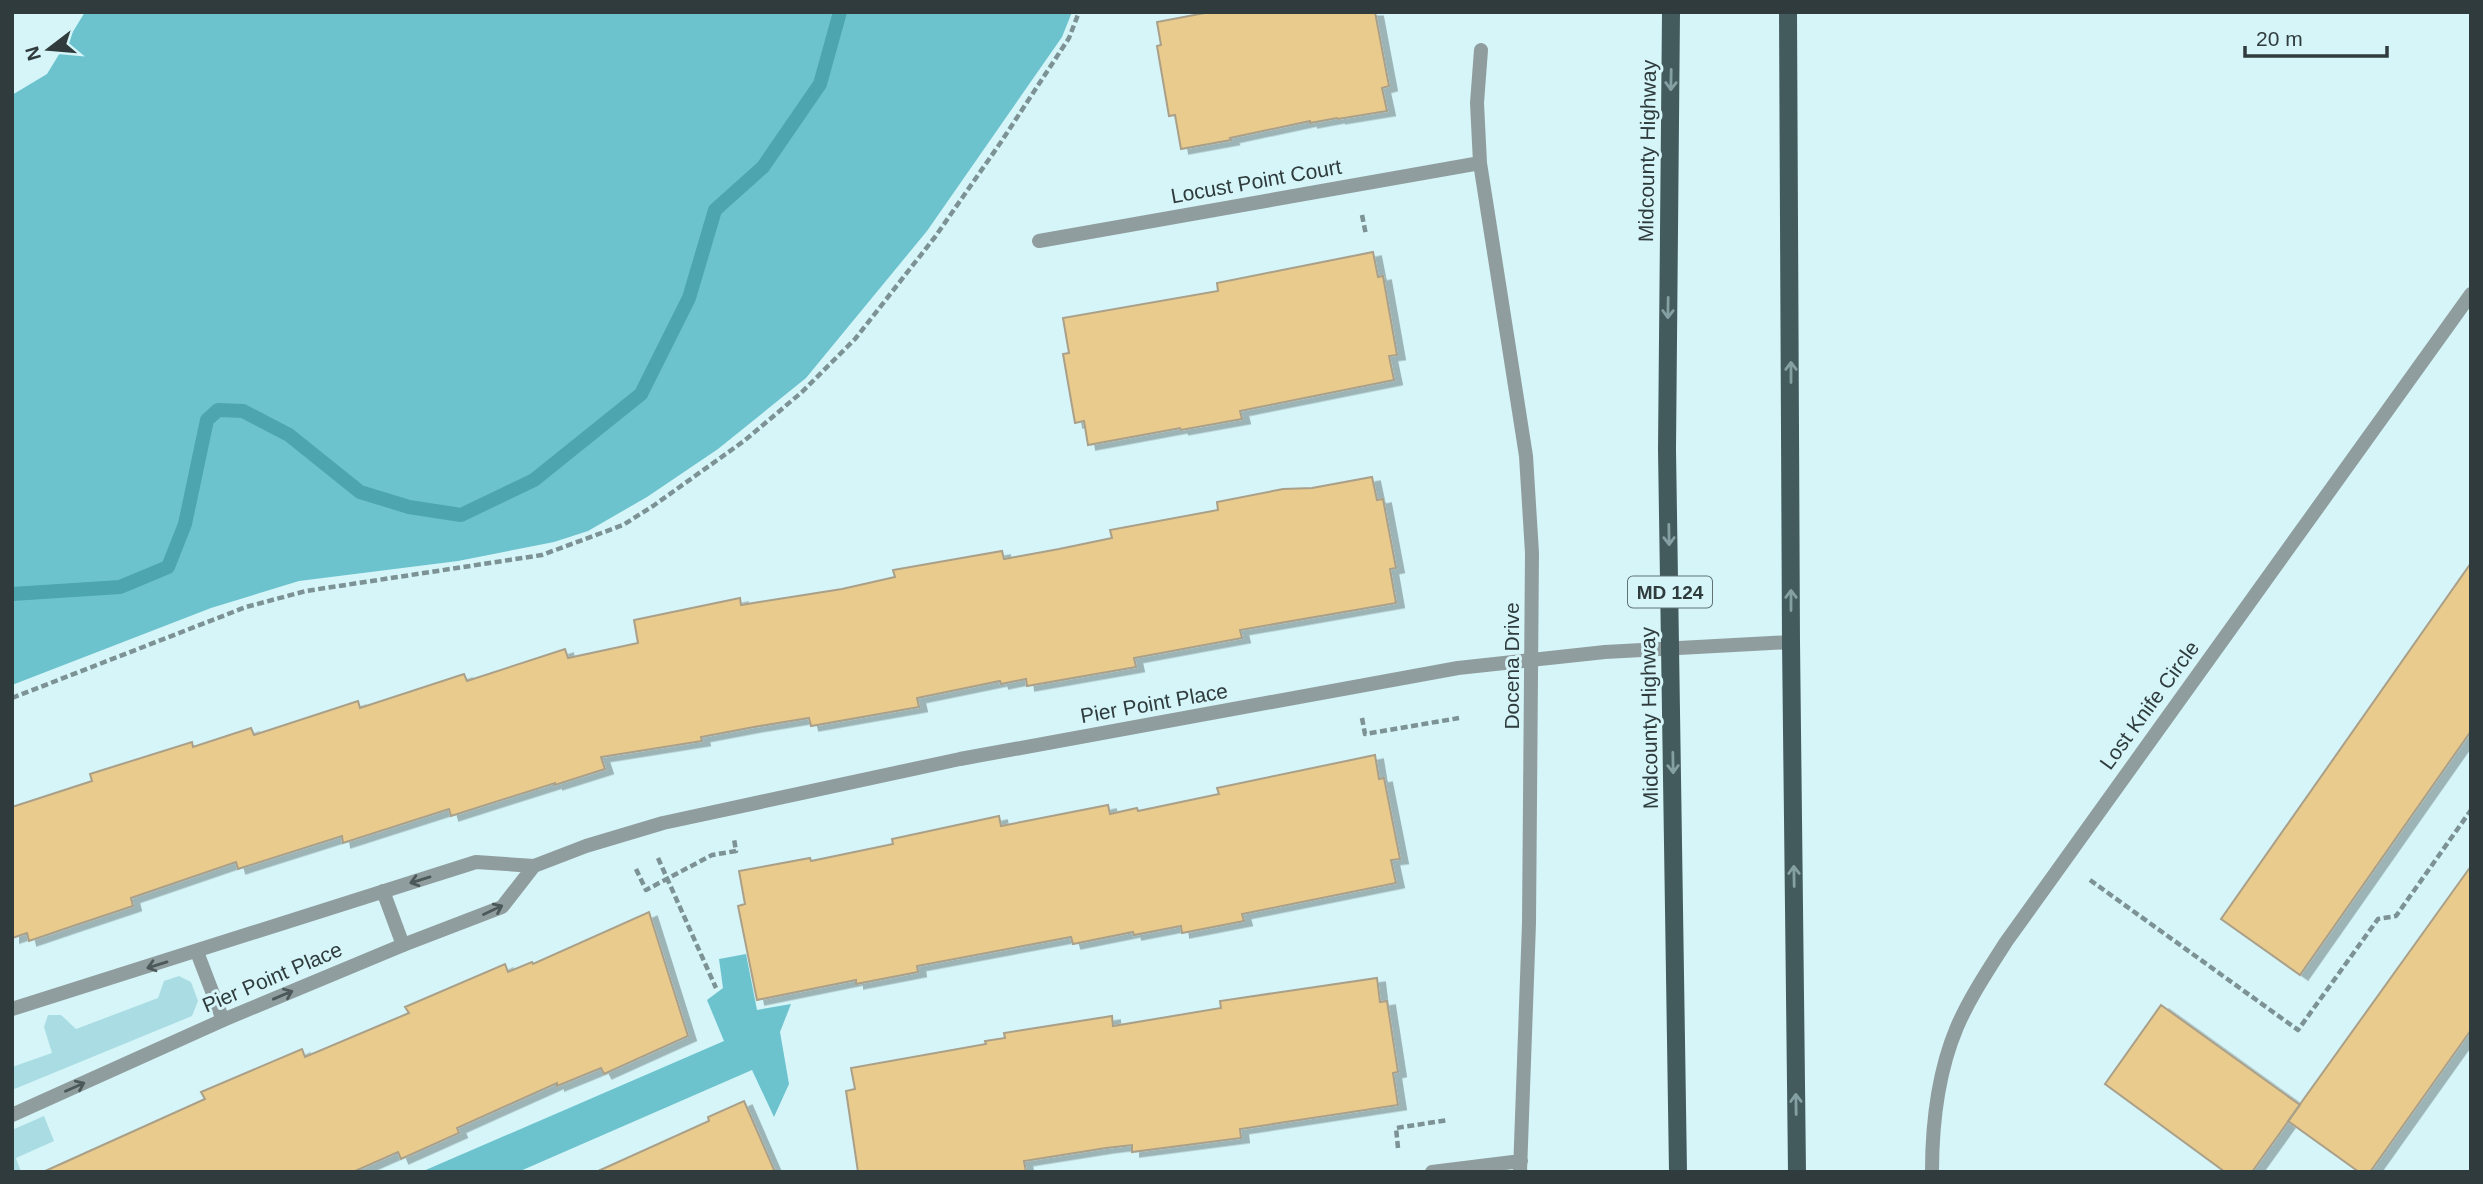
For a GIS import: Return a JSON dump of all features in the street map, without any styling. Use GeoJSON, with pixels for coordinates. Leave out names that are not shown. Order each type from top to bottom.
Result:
{"type":"FeatureCollection","features":[{"type":"Feature","properties":{"kind":"main road","name":"Midcounty Highway"},"geometry":{"type":"LineString","coordinates":[[1671,12],[1667,449],[1678,1172]]}},
{"type":"Feature","properties":{"kind":"main road"},"geometry":{"type":"LineString","coordinates":[[1788,12],[1797,1172]]}},
{"type":"Feature","properties":{"kind":"street","name":"Docena Drive"},"geometry":{"type":"LineString","coordinates":[[1481,50],[1477,103],[1480,163],[1525,456],[1532,553],[1529,923],[1521,1167]]}},
{"type":"Feature","properties":{"kind":"street","name":"Locust Point Court"},"geometry":{"type":"LineString","coordinates":[[1039,241],[1480,163]]}},
{"type":"Feature","properties":{"kind":"street","name":"Lost Knife Circle"},"geometry":{"type":"LineString","coordinates":[[1932,1172],[1935,1117],[1942,1070],[1957,1027],[2006,942],[2471,294]]}},
{"type":"Feature","properties":{"kind":"street","name":"Pier Point Place"},"geometry":{"type":"LineString","coordinates":[[12,1009],[476,862],[534,866],[644,828],[960,760],[1458,668],[1532,658],[1791,642]]}},
{"type":"Feature","properties":{"kind":"street","name":"Pier Point Place"},"geometry":{"type":"LineString","coordinates":[[12,1115],[223,1020],[502,907],[534,866]]}},
{"type":"Feature","properties":{"kind":"street"},"geometry":{"type":"LineString","coordinates":[[383,891],[403,945]]}},
{"type":"Feature","properties":{"kind":"street"},"geometry":{"type":"LineString","coordinates":[[197,952],[223,1020]]}},
{"type":"Feature","properties":{"kind":"street"},"geometry":{"type":"LineString","coordinates":[[1432,1172],[1521,1167]]}},
{"type":"Feature","properties":{"kind":"path"},"geometry":{"type":"LineString","coordinates":[[12,698],[246,607],[306,592],[542,555],[623,525],[653,506],[744,441],[802,392],[855,339],[935,237],[1001,142],[1069,38],[1079,12]]}},
{"type":"Feature","properties":{"kind":"path"},"geometry":{"type":"LineString","coordinates":[[1362,211],[1366,235]]}},
{"type":"Feature","properties":{"kind":"path"},"geometry":{"type":"LineString","coordinates":[[1362,718],[1365,734],[1459,718]]}},
{"type":"Feature","properties":{"kind":"path"},"geometry":{"type":"LineString","coordinates":[[2064,861],[2298,1030],[2378,919],[2396,916],[2471,810]]}},
{"type":"Feature","properties":{"kind":"path"},"geometry":{"type":"LineString","coordinates":[[644,828],[716,988]]}},
{"type":"Feature","properties":{"kind":"path"},"geometry":{"type":"LineString","coordinates":[[636,869],[646,890],[712,855],[737,851]]}},
{"type":"Feature","properties":{"kind":"path"},"geometry":{"type":"LineString","coordinates":[[1398,1148],[1396,1128],[1448,1120]]}},
{"type":"Feature","properties":{"kind":"shaded area"},"geometry":{"type":"Polygon","coordinates":[[[85,12],[1072,12],[1062,37],[927,231],[806,378],[718,449],[647,497],[588,531],[554,542],[458,561],[299,581],[211,608],[12,685],[12,95],[47,74],[85,12]]]}},
{"type":"Feature","properties":{"kind":"shaded area"},"geometry":{"type":"Polygon","coordinates":[[[746,954],[757,1010],[791,1004],[780,1032],[789,1084],[774,1117],[752,1070],[518,1172],[421,1172],[724,1041],[707,1000],[723,988],[719,959],[746,954]]]}},
{"type":"Feature","properties":{"kind":"shaded area"},"geometry":{"type":"Polygon","coordinates":[[[179,976],[191,982],[198,1001],[192,1016],[12,1090],[12,1067],[52,1053],[44,1027],[48,1015],[61,1015],[76,1029],[158,998],[164,981],[179,976]]]}},
{"type":"Feature","properties":{"kind":"shaded area"},"geometry":{"type":"Polygon","coordinates":[[[44,1116],[54,1141],[16,1158],[21,1172],[12,1172],[12,1130],[44,1116]]]}},
{"type":"Feature","properties":{"kind":"building"},"geometry":{"type":"Polygon","coordinates":[[[1210,12],[1375,12],[1389,86],[1382,88],[1387,111],[1310,121],[1181,149],[1175,115],[1169,116],[1157,46],[1161,45],[1157,22],[1210,12]]]}},
{"type":"Feature","properties":{"kind":"building"},"geometry":{"type":"Polygon","coordinates":[[[1373,252],[1378,277],[1383,276],[1397,355],[1389,356],[1394,380],[1240,411],[1242,419],[1088,445],[1084,421],[1075,423],[1063,354],[1069,353],[1063,318],[1218,291],[1217,283],[1373,252]]]}},
{"type":"Feature","properties":{"kind":"building"},"geometry":{"type":"Polygon","coordinates":[[[1372,477],[1377,500],[1383,499],[1396,568],[1390,569],[1396,603],[1240,630],[1242,638],[1134,658],[1136,667],[1027,686],[1026,679],[1001,684],[1000,681],[917,698],[919,707],[811,726],[809,718],[701,737],[702,741],[601,757],[605,769],[555,785],[451,816],[449,809],[343,843],[342,836],[238,869],[236,862],[131,898],[133,906],[29,941],[27,933],[12,938],[12,807],[92,781],[90,774],[192,742],[193,747],[251,728],[254,735],[358,701],[360,708],[464,674],[467,681],[565,649],[568,658],[638,643],[634,620],[740,598],[741,605],[842,589],[895,577],[893,570],[1002,551],[1004,559],[1059,549],[1112,538],[1110,530],[1218,510],[1217,502],[1283,489],[1312,488],[1372,477]]]}},
{"type":"Feature","properties":{"kind":"building"},"geometry":{"type":"Polygon","coordinates":[[[2471,563],[2471,731],[2300,975],[2221,919],[2471,563]]]}},
{"type":"Feature","properties":{"kind":"building"},"geometry":{"type":"Polygon","coordinates":[[[1375,755],[1379,779],[1384,778],[1400,859],[1391,860],[1396,883],[1242,914],[1244,921],[1182,933],[1181,926],[1073,944],[1071,937],[917,966],[918,972],[856,984],[856,980],[757,1000],[738,906],[745,904],[739,871],[810,858],[811,861],[893,844],[892,839],[999,816],[1001,826],[1108,805],[1110,814],[1137,808],[1138,811],[1219,794],[1217,788],[1375,755]]]}},
{"type":"Feature","properties":{"kind":"building"},"geometry":{"type":"Polygon","coordinates":[[[2471,866],[2471,1030],[2370,1172],[2359,1172],[2288,1121],[2471,866]]]}},
{"type":"Feature","properties":{"kind":"building"},"geometry":{"type":"Polygon","coordinates":[[[649,912],[688,1036],[604,1074],[601,1068],[557,1086],[557,1083],[457,1128],[459,1133],[401,1159],[398,1152],[353,1172],[43,1172],[205,1099],[201,1092],[302,1049],[305,1057],[409,1013],[405,1007],[505,964],[508,972],[532,962],[533,964],[649,912]]]}},
{"type":"Feature","properties":{"kind":"building"},"geometry":{"type":"Polygon","coordinates":[[[1377,978],[1380,1002],[1387,1001],[1398,1072],[1393,1073],[1398,1105],[1240,1129],[1241,1138],[1132,1152],[1132,1145],[1024,1161],[1026,1172],[858,1172],[846,1091],[855,1089],[851,1068],[986,1044],[985,1041],[1005,1038],[1004,1033],[1112,1016],[1113,1026],[1221,1008],[1220,1001],[1377,978]]]}},
{"type":"Feature","properties":{"kind":"building"},"geometry":{"type":"Polygon","coordinates":[[[2161,1005],[2300,1105],[2252,1172],[2225,1172],[2105,1084],[2161,1005]]]}},
{"type":"Feature","properties":{"kind":"building"},"geometry":{"type":"Polygon","coordinates":[[[744,1101],[775,1172],[596,1172],[709,1121],[708,1117],[744,1101]]]}},
{"type":"Feature","properties":{"kind":"waterway"},"geometry":{"type":"LineString","coordinates":[[12,594],[120,587],[168,567],[185,524],[207,420],[218,410],[243,411],[289,435],[360,492],[409,507],[461,515],[534,480],[641,394],[689,298],[715,210],[763,167],[820,84],[840,12]]}}]}
